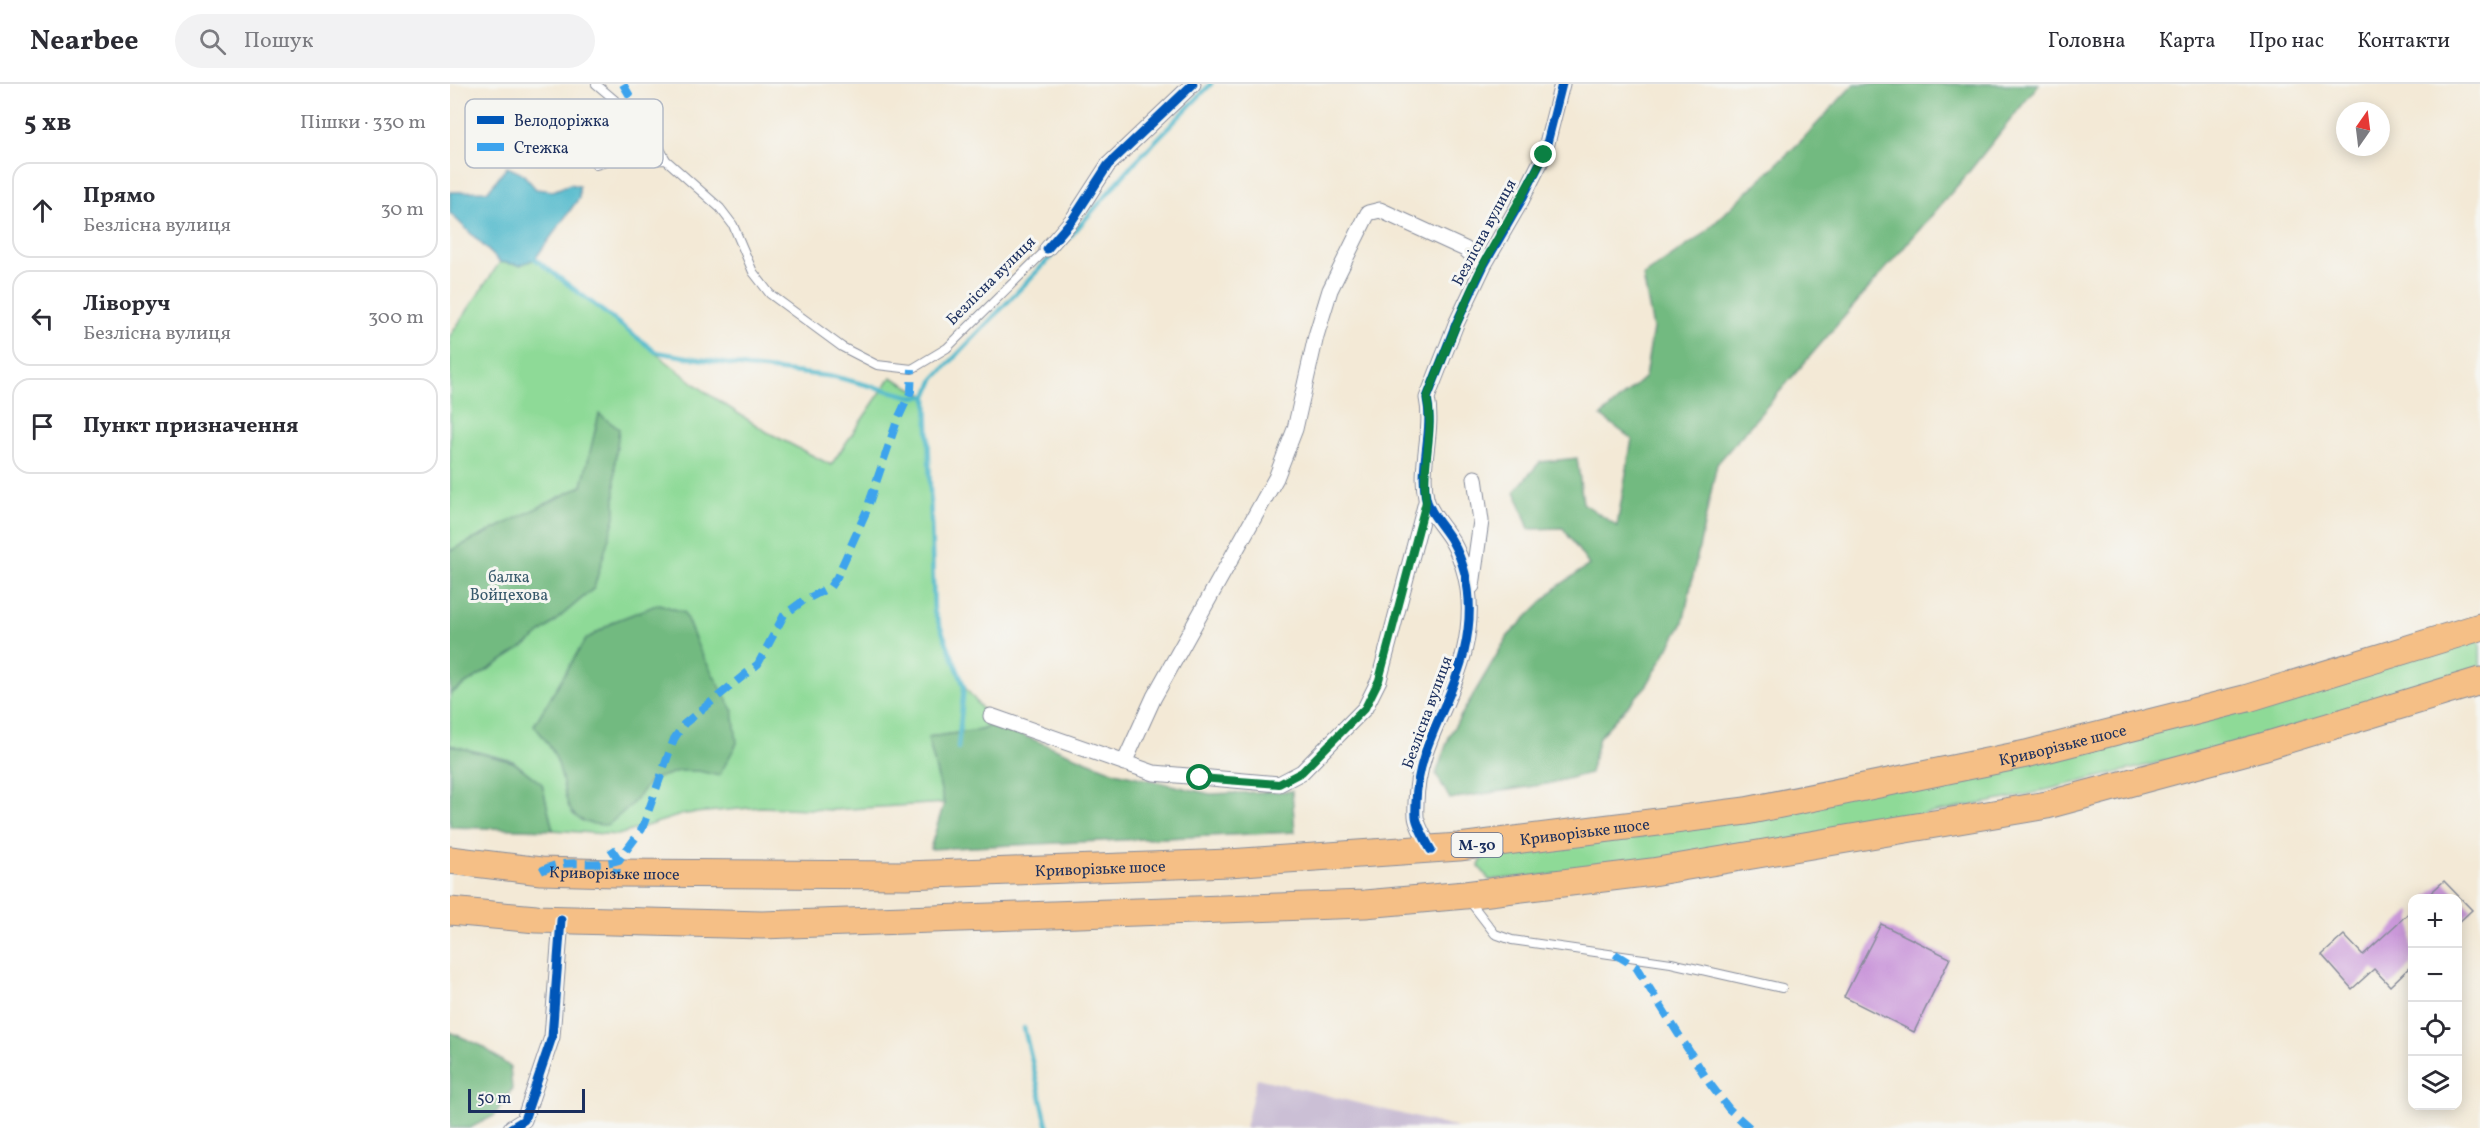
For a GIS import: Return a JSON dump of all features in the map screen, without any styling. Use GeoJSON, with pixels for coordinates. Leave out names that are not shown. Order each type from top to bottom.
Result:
{"type":"FeatureCollection","features":[{"type":"Feature","properties":{"kind":"highway","name":"Криворізьке шосе"},"geometry":{"type":"LineString","coordinates":[[450,860],[573,872],[906,875],[1229,863],[1431,850],[1746,811],[2026,754],[2248,698],[2480,627]]}},
{"type":"Feature","properties":{"kind":"highway"},"geometry":{"type":"LineString","coordinates":[[450,911],[561,920],[762,925],[1365,904],[1465,895],[1652,872],[2047,805],[2262,747],[2480,681]]}},
{"type":"Feature","properties":{"kind":"street","name":"Безлісна вулиця"},"geometry":{"type":"LineString","coordinates":[[1047,249],[1073,219],[1108,165],[1126,145],[1193,84]]}},
{"type":"Feature","properties":{"kind":"street","name":"Безлісна вулиця"},"geometry":{"type":"LineString","coordinates":[[991,716],[1154,773],[1279,784],[1302,772],[1365,708],[1379,680],[1426,502],[1424,485],[1430,410],[1427,398],[1456,324],[1484,265],[1521,201],[1544,155],[1562,84]]}},
{"type":"Feature","properties":{"kind":"street"},"geometry":{"type":"LineString","coordinates":[[1124,763],[1154,697],[1276,478],[1295,429],[1316,336],[1330,290],[1368,213],[1380,210],[1465,249],[1484,265]]}},
{"type":"Feature","properties":{"kind":"street"},"geometry":{"type":"LineString","coordinates":[[1470,600],[1481,521],[1475,478]]}},
{"type":"Feature","properties":{"kind":"street","name":"Безлісна вулиця"},"geometry":{"type":"LineString","coordinates":[[1426,502],[1452,541],[1466,572],[1470,600],[1465,649],[1454,688],[1429,740],[1417,777],[1416,820],[1431,850]]}},
{"type":"Feature","properties":{"kind":"street"},"geometry":{"type":"LineString","coordinates":[[511,1128],[524,1120],[552,1037],[561,920]]}},
{"type":"Feature","properties":{"kind":"lane","name":"Безлісна вулиця"},"geometry":{"type":"LineString","coordinates":[[596,84],[614,99]]}},
{"type":"Feature","properties":{"kind":"lane","name":"Безлісна вулиця"},"geometry":{"type":"LineString","coordinates":[[663,155],[733,225],[753,272],[770,294],[842,347],[877,365],[912,369],[947,348],[1047,249]]}},
{"type":"Feature","properties":{"kind":"lane"},"geometry":{"type":"LineString","coordinates":[[1465,895],[1495,934],[1512,940],[1671,963],[1782,988]]}},
{"type":"Feature","properties":{"kind":"shaded area"},"geometry":{"type":"Polygon","coordinates":[[[1257,1078],[1458,1128],[1245,1128],[1257,1078]]]}},
{"type":"Feature","properties":{"kind":"green space"},"geometry":{"type":"Polygon","coordinates":[[[1854,84],[2039,84],[1964,178],[1717,464],[1683,623],[1647,685],[1599,737],[1590,773],[1547,784],[1450,799],[1436,774],[1450,734],[1508,636],[1557,587],[1589,565],[1563,528],[1529,529],[1515,491],[1540,462],[1577,458],[1583,503],[1617,526],[1632,439],[1601,416],[1645,377],[1653,328],[1643,276],[1701,236],[1801,141],[1854,84]]]}},
{"type":"Feature","properties":{"kind":"green space"},"geometry":{"type":"Polygon","coordinates":[[[535,259],[708,394],[767,432],[831,465],[891,377],[927,396],[934,611],[964,686],[994,724],[981,730],[928,737],[944,803],[833,810],[761,807],[684,814],[618,835],[553,830],[541,784],[513,761],[450,745],[450,694],[528,644],[594,588],[619,429],[600,415],[582,486],[450,551],[450,336],[500,262],[520,265],[535,259]]]}},
{"type":"Feature","properties":{"kind":"green space","name":"балка Войцехова"},"geometry":{"type":"Polygon","coordinates":[[[599,414],[619,429],[615,463],[615,517],[594,588],[528,644],[450,694],[450,551],[582,486],[599,414]]]}},
{"type":"Feature","properties":{"kind":"green space"},"geometry":{"type":"Polygon","coordinates":[[[659,604],[684,612],[700,651],[733,710],[737,743],[719,776],[699,771],[679,771],[651,780],[631,805],[608,825],[592,824],[573,814],[555,756],[534,725],[585,640],[615,621],[659,604]]]}},
{"type":"Feature","properties":{"kind":"green space"},"geometry":{"type":"Polygon","coordinates":[[[2480,638],[2480,669],[2251,740],[2017,797],[1645,867],[1489,880],[1479,866],[1481,861],[1488,856],[1638,837],[2480,638]]]}},
{"type":"Feature","properties":{"kind":"green space"},"geometry":{"type":"Polygon","coordinates":[[[994,724],[1115,772],[1210,794],[1292,791],[1295,832],[930,849],[944,803],[928,737],[981,730],[994,724]]]}},
{"type":"Feature","properties":{"kind":"green space"},"geometry":{"type":"Polygon","coordinates":[[[450,745],[513,762],[542,784],[553,830],[450,827],[450,745]]]}},
{"type":"Feature","properties":{"kind":"green space"},"geometry":{"type":"Polygon","coordinates":[[[450,1032],[482,1046],[510,1067],[512,1089],[494,1116],[470,1128],[450,1128],[450,1032]]]}},
{"type":"Feature","properties":{"kind":"water"},"geometry":{"type":"Polygon","coordinates":[[[506,168],[509,168],[523,174],[536,189],[553,191],[570,184],[579,186],[579,198],[535,259],[520,265],[500,262],[450,213],[450,192],[488,191],[506,168]]]}},
{"type":"Feature","properties":{"kind":"building"},"geometry":{"type":"Polygon","coordinates":[[[2444,881],[2457,894],[2429,894],[2444,881]]]}},
{"type":"Feature","properties":{"kind":"building"},"geometry":{"type":"Polygon","coordinates":[[[2462,900],[2472,910],[2462,919],[2462,900]]]}},
{"type":"Feature","properties":{"kind":"building"},"geometry":{"type":"Polygon","coordinates":[[[2408,914],[2408,969],[2390,986],[2374,969],[2352,989],[2322,955],[2344,935],[2363,955],[2408,914]]]}},
{"type":"Feature","properties":{"kind":"building"},"geometry":{"type":"Polygon","coordinates":[[[1881,924],[1950,958],[1914,1032],[1844,997],[1881,924]]]}},
{"type":"Feature","properties":{"kind":"waterway"},"geometry":{"type":"LineString","coordinates":[[927,396],[934,379],[1069,238],[1134,163],[1211,84]]}},
{"type":"Feature","properties":{"kind":"waterway"},"geometry":{"type":"LineString","coordinates":[[535,259],[656,352],[747,367],[836,377],[913,397],[927,396],[934,611],[964,686],[958,748]]}},
{"type":"Feature","properties":{"kind":"waterway"},"geometry":{"type":"LineString","coordinates":[[1024,1028],[1048,1128]]}},
{"type":"Feature","properties":{"kind":"marked path"},"geometry":{"type":"LineString","coordinates":[[623,84],[632,99]]}},
{"type":"Feature","properties":{"kind":"marked path"},"geometry":{"type":"LineString","coordinates":[[541,871],[560,864],[619,860],[642,829],[674,739],[684,724],[758,664],[784,615],[803,601],[830,587],[837,577],[866,512],[897,421],[911,391],[912,369]]}},
{"type":"Feature","properties":{"kind":"marked path"},"geometry":{"type":"LineString","coordinates":[[611,848],[619,860],[616,873]]}},
{"type":"Feature","properties":{"kind":"marked path"},"geometry":{"type":"LineString","coordinates":[[1615,954],[1636,967],[1710,1084],[1729,1109],[1750,1128]]}},
{"type":"Feature","properties":{"kind":"cycle path"},"geometry":{"type":"LineString","coordinates":[[1047,249],[1073,219],[1108,165],[1193,84]]}},
{"type":"Feature","properties":{"kind":"cycle path"},"geometry":{"type":"LineString","coordinates":[[1431,850],[1416,819],[1418,782],[1428,744],[1464,652],[1469,609],[1467,581],[1458,554],[1449,536],[1430,509],[1426,498],[1424,473],[1429,423],[1427,398],[1456,324],[1484,265],[1521,201],[1544,155],[1562,84]]}},
{"type":"Feature","properties":{"kind":"cycle path"},"geometry":{"type":"LineString","coordinates":[[511,1128],[524,1120],[552,1037],[561,920]]}},
{"type":"Feature","properties":{"kind":"route"},"geometry":{"type":"LineString","coordinates":[[1200,778],[1279,784],[1302,772],[1365,708],[1379,680],[1393,633],[1426,502],[1424,485],[1430,410],[1427,398],[1456,324],[1484,265],[1521,201],[1544,155]]}}]}
